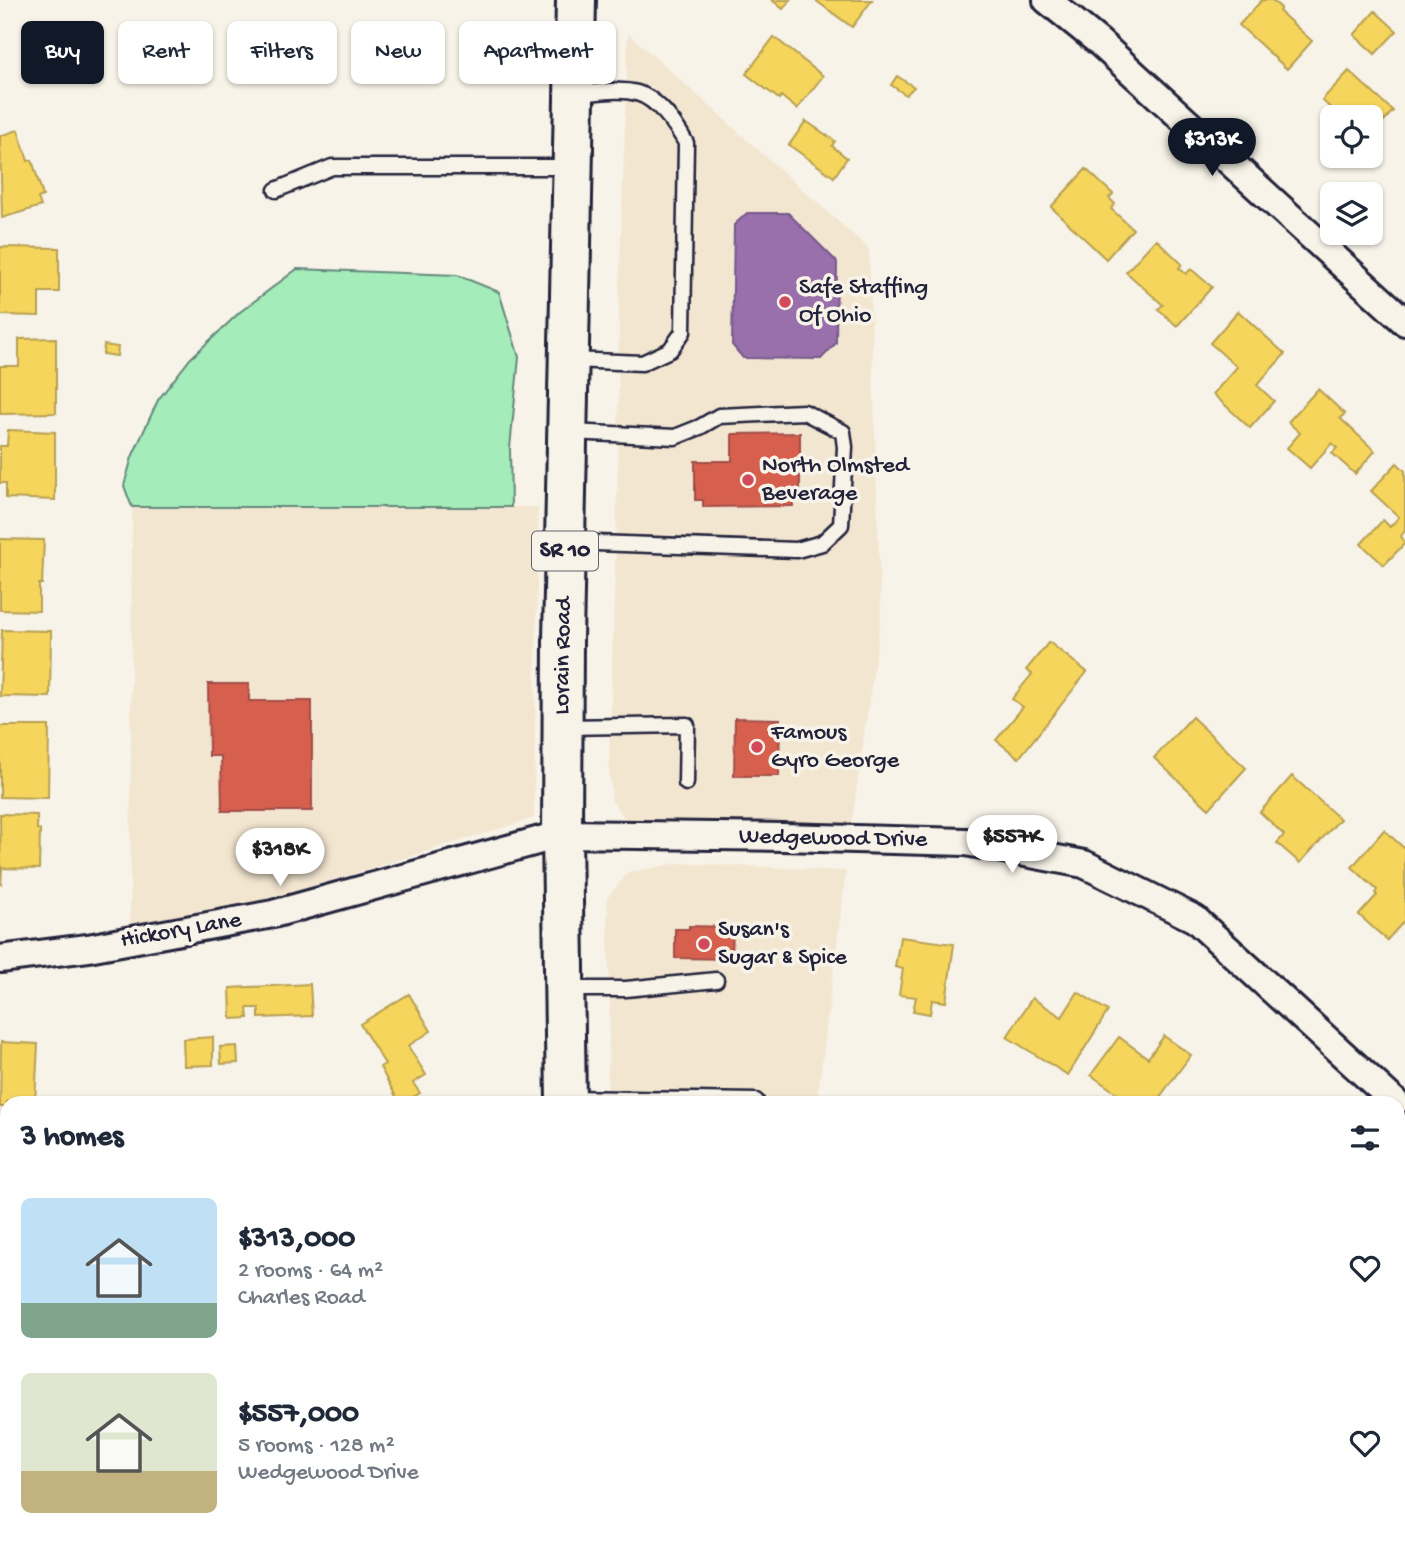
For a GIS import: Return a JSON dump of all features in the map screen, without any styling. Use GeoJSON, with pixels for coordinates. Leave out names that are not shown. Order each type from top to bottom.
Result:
{"type":"FeatureCollection","features":[{"type":"Feature","properties":{"kind":"main road","name":"Lorain Road"},"geometry":{"type":"LineString","coordinates":[[566,1096],[562,834],[576,0]]}},
{"type":"Feature","properties":{"kind":"street"},"geometry":{"type":"LineString","coordinates":[[1047,0],[1099,42],[1405,322]]}},
{"type":"Feature","properties":{"kind":"street","name":"Hickory Lane"},"geometry":{"type":"LineString","coordinates":[[0,960],[88,948],[273,914],[562,834]]}},
{"type":"Feature","properties":{"kind":"street","name":"Wedgewood Drive"},"geometry":{"type":"LineString","coordinates":[[562,834],[782,836],[966,842],[1084,864],[1195,919],[1388,1096]]}},
{"type":"Feature","properties":{"kind":"lane"},"geometry":{"type":"LineString","coordinates":[[569,359],[642,363],[670,350],[683,332],[686,143],[676,124],[640,94],[624,91],[575,94]]}},
{"type":"Feature","properties":{"kind":"lane"},"geometry":{"type":"LineString","coordinates":[[276,190],[332,167],[573,167]]}},
{"type":"Feature","properties":{"kind":"lane"},"geometry":{"type":"LineString","coordinates":[[565,541],[797,550],[822,543],[841,525],[845,447],[843,432],[804,412],[719,416],[675,437],[568,432]]}},
{"type":"Feature","properties":{"kind":"lane"},"geometry":{"type":"LineString","coordinates":[[563,727],[687,724],[686,783]]}},
{"type":"Feature","properties":{"kind":"lane"},"geometry":{"type":"LineString","coordinates":[[564,989],[626,989],[716,980]]}},
{"type":"Feature","properties":{"kind":"shaded area"},"geometry":{"type":"Polygon","coordinates":[[[628,33],[869,249],[881,617],[850,835],[636,826],[626,820],[612,801],[609,767],[618,469],[619,294],[628,33]]]}},
{"type":"Feature","properties":{"kind":"shaded area"},"geometry":{"type":"Polygon","coordinates":[[[132,507],[538,507],[534,818],[275,898],[130,925],[132,507]]]}},
{"type":"Feature","properties":{"kind":"shaded area"},"geometry":{"type":"Polygon","coordinates":[[[679,863],[846,871],[818,1096],[607,1096],[610,1005],[607,898],[629,872],[679,863]]]}},
{"type":"Feature","properties":{"kind":"green space"},"geometry":{"type":"Polygon","coordinates":[[[297,269],[457,275],[499,292],[519,357],[510,448],[511,507],[132,507],[124,486],[132,457],[158,400],[190,359],[240,312],[297,269]]]}},
{"type":"Feature","properties":{"kind":"building: Homes"},"geometry":{"type":"Polygon","coordinates":[[[772,0],[790,0],[783,9],[772,0]]]}},
{"type":"Feature","properties":{"kind":"building: Homes"},"geometry":{"type":"Polygon","coordinates":[[[815,0],[872,0],[852,27],[815,0]]]}},
{"type":"Feature","properties":{"kind":"building: Homes"},"geometry":{"type":"Polygon","coordinates":[[[1262,0],[1272,0],[1281,8],[1279,11],[1312,41],[1287,69],[1239,25],[1262,0]]]}},
{"type":"Feature","properties":{"kind":"building: Homes"},"geometry":{"type":"Polygon","coordinates":[[[1375,11],[1397,31],[1375,54],[1354,35],[1375,11]]]}},
{"type":"Feature","properties":{"kind":"building: Homes"},"geometry":{"type":"Polygon","coordinates":[[[774,37],[823,76],[797,109],[746,74],[774,37]]]}},
{"type":"Feature","properties":{"kind":"building: Homes"},"geometry":{"type":"Polygon","coordinates":[[[1349,71],[1393,111],[1383,122],[1383,105],[1327,105],[1322,100],[1349,71]]]}},
{"type":"Feature","properties":{"kind":"building: Homes"},"geometry":{"type":"Polygon","coordinates":[[[897,76],[914,87],[906,95],[891,85],[897,76]]]}},
{"type":"Feature","properties":{"kind":"building: Homes"},"geometry":{"type":"Polygon","coordinates":[[[806,121],[835,141],[832,146],[847,158],[834,177],[789,145],[806,121]]]}},
{"type":"Feature","properties":{"kind":"building: Homes"},"geometry":{"type":"Polygon","coordinates":[[[18,130],[28,161],[32,160],[43,196],[38,198],[41,206],[2,218],[0,136],[18,130]]]}},
{"type":"Feature","properties":{"kind":"building: Homes"},"geometry":{"type":"Polygon","coordinates":[[[1086,169],[1113,194],[1109,198],[1115,204],[1111,209],[1133,229],[1106,259],[1051,207],[1086,169]]]}},
{"type":"Feature","properties":{"kind":"building: Homes"},"geometry":{"type":"Polygon","coordinates":[[[1156,239],[1182,264],[1179,268],[1186,274],[1191,269],[1212,287],[1177,326],[1158,309],[1163,305],[1126,272],[1156,239]]]}},
{"type":"Feature","properties":{"kind":"building: Homes"},"geometry":{"type":"Polygon","coordinates":[[[0,247],[59,248],[59,292],[39,292],[39,316],[0,315],[0,247]]]}},
{"type":"Feature","properties":{"kind":"building: Homes"},"geometry":{"type":"Polygon","coordinates":[[[1238,311],[1285,354],[1257,385],[1274,401],[1250,428],[1213,394],[1237,367],[1210,343],[1238,311]]]}},
{"type":"Feature","properties":{"kind":"building: Homes"},"geometry":{"type":"Polygon","coordinates":[[[56,338],[56,413],[0,414],[0,366],[19,366],[19,339],[56,338]]]}},
{"type":"Feature","properties":{"kind":"building: Homes"},"geometry":{"type":"Polygon","coordinates":[[[104,345],[118,347],[117,356],[103,354],[104,345]]]}},
{"type":"Feature","properties":{"kind":"building: Homes"},"geometry":{"type":"Polygon","coordinates":[[[1318,389],[1345,414],[1340,418],[1375,451],[1355,474],[1332,453],[1337,448],[1332,443],[1310,468],[1287,448],[1300,433],[1288,422],[1318,389]]]}},
{"type":"Feature","properties":{"kind":"building: Homes"},"geometry":{"type":"Polygon","coordinates":[[[8,430],[55,432],[55,500],[6,498],[6,483],[0,483],[0,446],[7,446],[8,430]]]}},
{"type":"Feature","properties":{"kind":"building: Homes"},"geometry":{"type":"Polygon","coordinates":[[[1397,463],[1405,471],[1405,531],[1401,536],[1405,543],[1384,565],[1361,544],[1383,520],[1390,527],[1399,517],[1371,491],[1397,463]]]}},
{"type":"Feature","properties":{"kind":"building: Homes"},"geometry":{"type":"Polygon","coordinates":[[[0,539],[44,540],[39,611],[0,610],[0,539]]]}},
{"type":"Feature","properties":{"kind":"building: Homes"},"geometry":{"type":"Polygon","coordinates":[[[2,630],[51,631],[50,697],[0,696],[2,630]]]}},
{"type":"Feature","properties":{"kind":"building: Homes"},"geometry":{"type":"Polygon","coordinates":[[[1049,642],[1087,672],[1019,758],[996,740],[1023,707],[1012,699],[1032,674],[1026,670],[1049,642]]]}},
{"type":"Feature","properties":{"kind":"building: Homes"},"geometry":{"type":"Polygon","coordinates":[[[1192,717],[1246,768],[1209,809],[1154,758],[1192,717]]]}},
{"type":"Feature","properties":{"kind":"building: Homes"},"geometry":{"type":"Polygon","coordinates":[[[0,726],[49,726],[48,798],[0,797],[0,726]]]}},
{"type":"Feature","properties":{"kind":"building: Homes"},"geometry":{"type":"Polygon","coordinates":[[[1292,776],[1340,819],[1300,863],[1277,843],[1284,835],[1260,812],[1292,776]]]}},
{"type":"Feature","properties":{"kind":"building: Homes"},"geometry":{"type":"Polygon","coordinates":[[[0,814],[37,815],[37,829],[40,830],[39,869],[2,868],[1,885],[0,814]]]}},
{"type":"Feature","properties":{"kind":"building: Homes"},"geometry":{"type":"Polygon","coordinates":[[[1384,830],[1405,849],[1405,920],[1387,940],[1359,915],[1377,895],[1377,890],[1352,867],[1384,830]]]}},
{"type":"Feature","properties":{"kind":"building: Homes"},"geometry":{"type":"Polygon","coordinates":[[[900,937],[954,944],[946,1002],[932,1000],[930,1014],[913,1011],[916,997],[899,995],[903,969],[895,967],[900,937]]]}},
{"type":"Feature","properties":{"kind":"building: Homes"},"geometry":{"type":"Polygon","coordinates":[[[310,984],[312,1016],[259,1018],[259,1008],[247,1008],[248,1018],[231,1019],[230,988],[310,984]]]}},
{"type":"Feature","properties":{"kind":"building: Homes"},"geometry":{"type":"Polygon","coordinates":[[[1078,992],[1108,1011],[1068,1075],[1007,1037],[1032,998],[1062,1017],[1078,992]]]}},
{"type":"Feature","properties":{"kind":"building: Homes"},"geometry":{"type":"Polygon","coordinates":[[[409,994],[431,1031],[408,1046],[426,1075],[413,1083],[420,1093],[415,1096],[396,1096],[380,1067],[385,1064],[360,1024],[409,994]]]}},
{"type":"Feature","properties":{"kind":"building: Homes"},"geometry":{"type":"Polygon","coordinates":[[[1164,1036],[1191,1055],[1160,1096],[1121,1096],[1091,1075],[1119,1037],[1148,1058],[1164,1036]]]}},
{"type":"Feature","properties":{"kind":"building: Homes"},"geometry":{"type":"Polygon","coordinates":[[[213,1037],[213,1065],[184,1066],[183,1039],[213,1037]]]}},
{"type":"Feature","properties":{"kind":"building: Homes"},"geometry":{"type":"Polygon","coordinates":[[[1,1042],[38,1044],[35,1096],[0,1096],[1,1042]]]}},
{"type":"Feature","properties":{"kind":"building: Homes"},"geometry":{"type":"Polygon","coordinates":[[[237,1046],[238,1063],[221,1064],[220,1047],[237,1046]]]}},
{"type":"Feature","properties":{"kind":"building: Shops","name":"North Olmsted Beverage"},"geometry":{"type":"Polygon","coordinates":[[[800,433],[800,500],[793,500],[793,506],[703,507],[703,500],[695,500],[695,461],[732,461],[732,434],[800,433]]]}},
{"type":"Feature","properties":{"kind":"building: Shops"},"geometry":{"type":"Polygon","coordinates":[[[208,684],[249,684],[249,701],[312,701],[312,811],[222,811],[221,756],[209,756],[208,684]]]}},
{"type":"Feature","properties":{"kind":"building: Shops","name":"Famous Gyro George"},"geometry":{"type":"Polygon","coordinates":[[[735,718],[780,719],[779,776],[734,776],[735,718]]]}},
{"type":"Feature","properties":{"kind":"building: Shops","name":"Susan's Sugar & Spice"},"geometry":{"type":"Polygon","coordinates":[[[689,926],[733,927],[732,959],[675,958],[675,929],[689,929],[689,926]]]}},
{"type":"Feature","properties":{"kind":"building: Offices","name":"Safe Staffing Of Ohio"},"geometry":{"type":"Polygon","coordinates":[[[747,213],[788,213],[837,262],[836,343],[821,359],[743,358],[732,345],[734,225],[747,213]]]}},
{"type":"Feature","properties":{"kind":"place","name":"Safe Staffing Of Ohio"},"geometry":{"type":"Point","coordinates":[785,302]}},
{"type":"Feature","properties":{"kind":"place","name":"North Olmsted Beverage"},"geometry":{"type":"Point","coordinates":[748,480]}},
{"type":"Feature","properties":{"kind":"place","name":"Famous Gyro George"},"geometry":{"type":"Point","coordinates":[757,747]}},
{"type":"Feature","properties":{"kind":"place","name":"Susan's Sugar & Spice"},"geometry":{"type":"Point","coordinates":[704,944]}}]}
